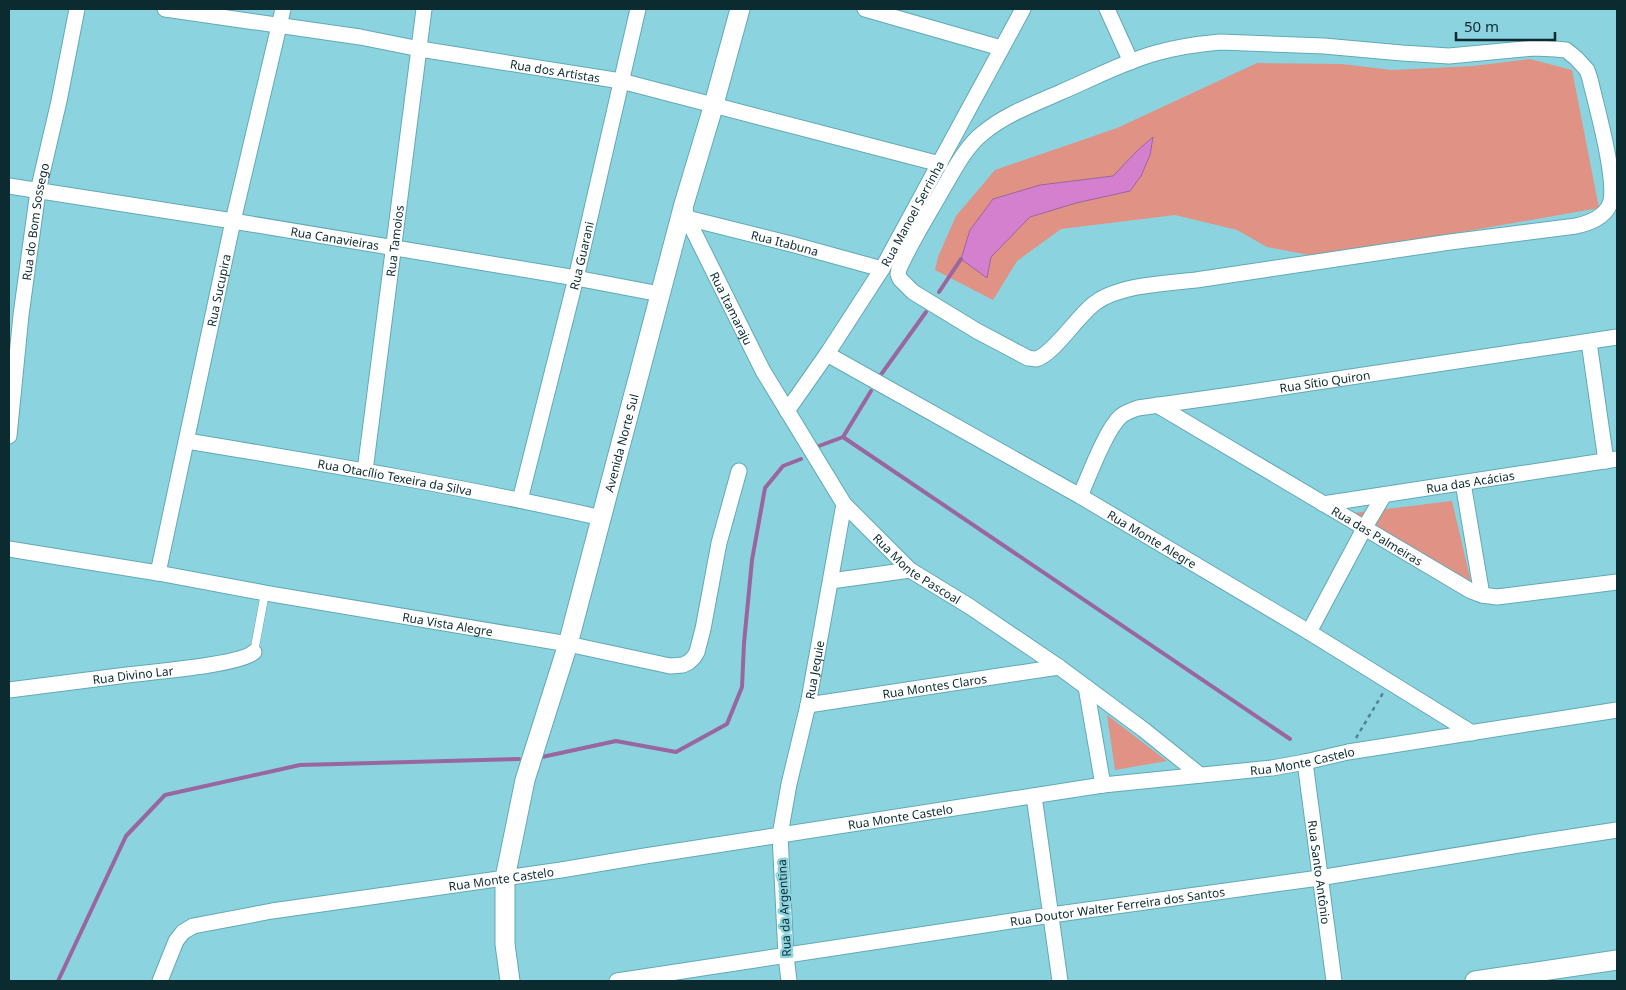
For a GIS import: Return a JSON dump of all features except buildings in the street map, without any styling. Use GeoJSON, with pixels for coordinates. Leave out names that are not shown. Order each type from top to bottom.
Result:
{"type":"FeatureCollection","features":[{"type":"Feature","properties":{"kind":"street","name":"Rua do Bom Sossego"},"geometry":{"type":"LineString","coordinates":[[9,436],[21,315],[38,191],[59,101],[77,9]]}},
{"type":"Feature","properties":{"kind":"street","name":"Rua dos Artistas"},"geometry":{"type":"LineString","coordinates":[[165,9],[621,80],[940,164]]}},
{"type":"Feature","properties":{"kind":"street","name":"Rua Sucupira"},"geometry":{"type":"LineString","coordinates":[[158,573],[233,221],[283,9]]}},
{"type":"Feature","properties":{"kind":"street","name":"Rua Tamoios"},"geometry":{"type":"LineString","coordinates":[[365,471],[424,9]]}},
{"type":"Feature","properties":{"kind":"street","name":"Rua Guarani"},"geometry":{"type":"LineString","coordinates":[[520,500],[576,278],[638,9]]}},
{"type":"Feature","properties":{"kind":"street","name":"Avenida Norte Sul"},"geometry":{"type":"LineString","coordinates":[[510,981],[505,944],[505,878],[525,780],[568,644],[660,294],[686,211],[740,9]]}},
{"type":"Feature","properties":{"kind":"street"},"geometry":{"type":"LineString","coordinates":[[864,9],[1001,48]]}},
{"type":"Feature","properties":{"kind":"street","name":"Rua Manoel Serrinha"},"geometry":{"type":"LineString","coordinates":[[787,411],[827,354],[882,269],[1023,9]]}},
{"type":"Feature","properties":{"kind":"street"},"geometry":{"type":"LineString","coordinates":[[1107,9],[1131,62]]}},
{"type":"Feature","properties":{"kind":"street"},"geometry":{"type":"LineString","coordinates":[[1220,42],[1324,46],[1449,56],[1535,48],[1566,50],[1582,63],[1590,79],[1608,158],[1611,180],[1610,203],[1604,213],[1596,219],[1576,226],[1450,242],[1196,280],[1154,284],[1107,295],[1094,303],[1053,347],[1036,359],[1028,358],[977,331],[913,292],[905,285],[898,274],[904,258],[954,170],[982,133],[1024,108],[1131,62],[1186,46],[1220,42]]}},
{"type":"Feature","properties":{"kind":"street","name":"Rua Canavieiras"},"geometry":{"type":"LineString","coordinates":[[9,186],[233,221],[576,278],[660,294]]}},
{"type":"Feature","properties":{"kind":"street","name":"Rua Itabuna"},"geometry":{"type":"LineString","coordinates":[[686,211],[791,244],[882,269]]}},
{"type":"Feature","properties":{"kind":"street","name":"Rua Itamaraju"},"geometry":{"type":"LineString","coordinates":[[686,211],[763,371],[787,411]]}},
{"type":"Feature","properties":{"kind":"street","name":"Rua Sítio Quiron"},"geometry":{"type":"LineString","coordinates":[[1080,496],[1108,434],[1120,417],[1129,410],[1617,337]]}},
{"type":"Feature","properties":{"kind":"street"},"geometry":{"type":"LineString","coordinates":[[1589,342],[1612,460]]}},
{"type":"Feature","properties":{"kind":"street","name":"Rua Monte Alegre"},"geometry":{"type":"LineString","coordinates":[[827,354],[1080,496],[1309,632],[1472,733]]}},
{"type":"Feature","properties":{"kind":"street","name":"Rua das Palmeiras"},"geometry":{"type":"LineString","coordinates":[[1157,405],[1471,591],[1497,597],[1617,582]]}},
{"type":"Feature","properties":{"kind":"street","name":"Rua Monte Pascoal"},"geometry":{"type":"LineString","coordinates":[[787,411],[844,504],[910,570],[969,606],[1086,687],[1200,775]]}},
{"type":"Feature","properties":{"kind":"street","name":"Rua Otacílio Texeira da Silva"},"geometry":{"type":"LineString","coordinates":[[187,441],[365,471],[520,500],[602,518]]}},
{"type":"Feature","properties":{"kind":"street","name":"Rua das Acácias"},"geometry":{"type":"LineString","coordinates":[[1323,504],[1612,460]]}},
{"type":"Feature","properties":{"kind":"street","name":"Rua Vista Alegre"},"geometry":{"type":"LineString","coordinates":[[9,549],[568,644],[670,666],[683,665],[694,657],[703,628],[719,543],[739,471]]}},
{"type":"Feature","properties":{"kind":"street"},"geometry":{"type":"LineString","coordinates":[[1463,482],[1482,595]]}},
{"type":"Feature","properties":{"kind":"street"},"geometry":{"type":"LineString","coordinates":[[1309,632],[1384,495]]}},
{"type":"Feature","properties":{"kind":"street","name":"Rua Jequie"},"geometry":{"type":"LineString","coordinates":[[780,835],[789,784],[808,705],[844,504]]}},
{"type":"Feature","properties":{"kind":"street"},"geometry":{"type":"LineString","coordinates":[[831,581],[910,570]]}},
{"type":"Feature","properties":{"kind":"street","name":"Rua Divino Lar"},"geometry":{"type":"LineString","coordinates":[[9,690],[199,666],[238,659],[254,652]]}},
{"type":"Feature","properties":{"kind":"street","name":"Rua Montes Claros"},"geometry":{"type":"LineString","coordinates":[[808,705],[1059,668]]}},
{"type":"Feature","properties":{"kind":"street"},"geometry":{"type":"LineString","coordinates":[[1086,687],[1103,786]]}},
{"type":"Feature","properties":{"kind":"street","name":"Rua Monte Castelo"},"geometry":{"type":"LineString","coordinates":[[164,977],[176,941],[186,930],[193,926],[272,911],[561,870],[1103,786],[1272,768],[1348,752],[1617,710]]}},
{"type":"Feature","properties":{"kind":"street","name":"Rua Santo Antônio"},"geometry":{"type":"LineString","coordinates":[[1305,762],[1334,981]]}},
{"type":"Feature","properties":{"kind":"street"},"geometry":{"type":"LineString","coordinates":[[1034,796],[1060,981]]}},
{"type":"Feature","properties":{"kind":"street","name":"Rua Doutor Walter Ferreira dos Santos"},"geometry":{"type":"LineString","coordinates":[[622,981],[1050,916],[1319,878],[1617,830]]}},
{"type":"Feature","properties":{"kind":"street","name":"Rua da Argentina"},"geometry":{"type":"LineString","coordinates":[[780,835],[789,981]]}},
{"type":"Feature","properties":{"kind":"street"},"geometry":{"type":"LineString","coordinates":[[1474,981],[1617,960]]}},
{"type":"Feature","properties":{"kind":"lane"},"geometry":{"type":"LineString","coordinates":[[254,652],[265,593]]}},
{"type":"Feature","properties":{"kind":"path"},"geometry":{"type":"LineString","coordinates":[[1348,752],[1389,682]]}},
{"type":"Feature","properties":{"kind":"shaded area"},"geometry":{"type":"Polygon","coordinates":[[[1530,59],[1572,70],[1599,208],[1319,257],[1267,247],[1237,230],[1175,215],[1061,229],[1017,261],[993,300],[935,270],[938,257],[956,216],[995,170],[1117,128],[1257,63],[1342,64],[1392,70],[1473,66],[1530,59]]]}},
{"type":"Feature","properties":{"kind":"shaded area"},"geometry":{"type":"Polygon","coordinates":[[[1153,137],[1150,155],[1141,176],[1130,191],[1076,203],[1030,217],[991,257],[987,278],[961,259],[970,230],[993,199],[1040,185],[1113,176],[1153,137]]]}},
{"type":"Feature","properties":{"kind":"shaded area"},"geometry":{"type":"Polygon","coordinates":[[[1452,501],[1471,582],[1353,513],[1452,501]]]}},
{"type":"Feature","properties":{"kind":"shaded area"},"geometry":{"type":"Polygon","coordinates":[[[1107,715],[1167,761],[1115,770],[1107,715]]]}},
{"type":"Feature","properties":{"kind":"waterway"},"geometry":{"type":"LineString","coordinates":[[939,292],[961,259]]}},
{"type":"Feature","properties":{"kind":"waterway"},"geometry":{"type":"LineString","coordinates":[[880,376],[926,312]]}},
{"type":"Feature","properties":{"kind":"waterway"},"geometry":{"type":"LineString","coordinates":[[819,446],[843,437],[871,391]]}},
{"type":"Feature","properties":{"kind":"waterway"},"geometry":{"type":"LineString","coordinates":[[843,437],[1290,739]]}},
{"type":"Feature","properties":{"kind":"waterway"},"geometry":{"type":"LineString","coordinates":[[542,757],[616,741],[676,752],[727,724],[742,687],[752,560],[765,488],[783,466],[801,459]]}},
{"type":"Feature","properties":{"kind":"waterway"},"geometry":{"type":"LineString","coordinates":[[58,981],[126,836],[165,795],[300,765],[519,759]]}}]}
